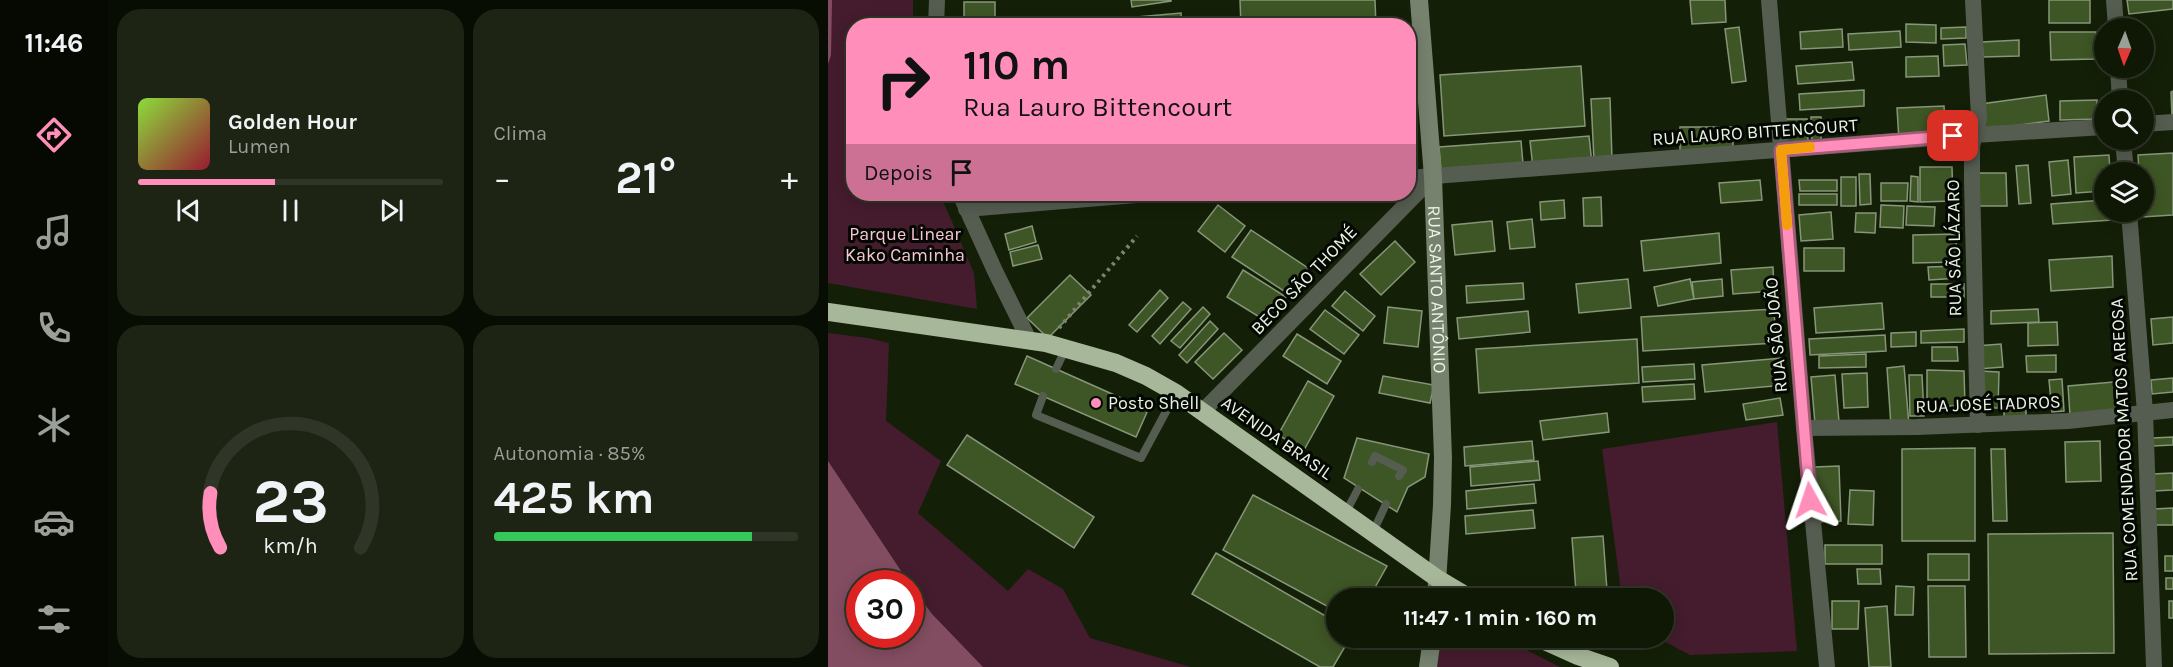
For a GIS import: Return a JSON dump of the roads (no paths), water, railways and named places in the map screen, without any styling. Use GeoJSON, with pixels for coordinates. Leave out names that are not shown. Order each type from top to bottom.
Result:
{"type":"FeatureCollection","features":[{"type":"Feature","properties":{"kind":"highway","name":"AVENIDA BRASIL"},"geometry":{"type":"LineString","coordinates":[[828,312],[1066,347],[1116,363],[1146,376],[1203,411],[1453,588]]}},
{"type":"Feature","properties":{"kind":"highway"},"geometry":{"type":"LineString","coordinates":[[1560,648],[1610,667]]}},
{"type":"Feature","properties":{"kind":"street"},"geometry":{"type":"LineString","coordinates":[[936,18],[937,0]]}},
{"type":"Feature","properties":{"kind":"street","name":"RUA SANTO ANTÔNIO"},"geometry":{"type":"LineString","coordinates":[[1419,0],[1433,177],[1443,458],[1437,588]]}},
{"type":"Feature","properties":{"kind":"street","name":"RUA SÃO JOÃO"},"geometry":{"type":"LineString","coordinates":[[1769,0],[1804,428],[1827,667]]}},
{"type":"Feature","properties":{"kind":"street","name":"RUA SÃO LÁZARO"},"geometry":{"type":"LineString","coordinates":[[1973,0],[1978,88],[1978,118],[1974,135],[1972,182],[1978,424]]}},
{"type":"Feature","properties":{"kind":"street"},"geometry":{"type":"LineString","coordinates":[[2114,0],[2115,18]]}},
{"type":"Feature","properties":{"kind":"street"},"geometry":{"type":"LineString","coordinates":[[2154,123],[2173,122]]}},
{"type":"Feature","properties":{"kind":"street","name":"RUA LAURO BITTENCOURT"},"geometry":{"type":"LineString","coordinates":[[1416,178],[2094,128]]}},
{"type":"Feature","properties":{"kind":"street","name":"BECO SÃO THOMÉ"},"geometry":{"type":"LineString","coordinates":[[1416,194],[1433,177]]}},
{"type":"Feature","properties":{"kind":"street"},"geometry":{"type":"LineString","coordinates":[[963,201],[1038,342]]}},
{"type":"Feature","properties":{"kind":"street","name":"BECO SÃO THOMÉ"},"geometry":{"type":"LineString","coordinates":[[1203,411],[1409,201]]}},
{"type":"Feature","properties":{"kind":"street","name":"RUA COMENDADOR MATOS AREOSA"},"geometry":{"type":"LineString","coordinates":[[2130,222],[2145,412],[2154,667]]}},
{"type":"Feature","properties":{"kind":"street","name":"RUA JOSÉ TADROS"},"geometry":{"type":"LineString","coordinates":[[1804,428],[2068,421],[2173,410]]}},
{"type":"Feature","properties":{"kind":"street"},"geometry":{"type":"LineString","coordinates":[[1428,667],[1431,648]]}},
{"type":"Feature","properties":{"kind":"lane"},"geometry":{"type":"LineString","coordinates":[[1056,369],[1066,347]]}},
{"type":"Feature","properties":{"kind":"lane"},"geometry":{"type":"LineString","coordinates":[[1044,396],[1036,414],[1141,458],[1176,393]]}},
{"type":"Feature","properties":{"kind":"lane"},"geometry":{"type":"LineString","coordinates":[[1372,462],[1375,456],[1403,470],[1399,476]]}},
{"type":"Feature","properties":{"kind":"lane"},"geometry":{"type":"LineString","coordinates":[[1346,512],[1358,489]]}},
{"type":"Feature","properties":{"kind":"lane"},"geometry":{"type":"LineString","coordinates":[[1373,532],[1386,504]]}},
{"type":"Feature","properties":{"kind":"place","name":"Posto Shell"},"geometry":{"type":"Point","coordinates":[1096,403]}},
{"type":"Feature","properties":{"kind":"park label","name":"Parque Linear Kako Caminha"},"geometry":{"type":"Point","coordinates":[905,244]}}]}
